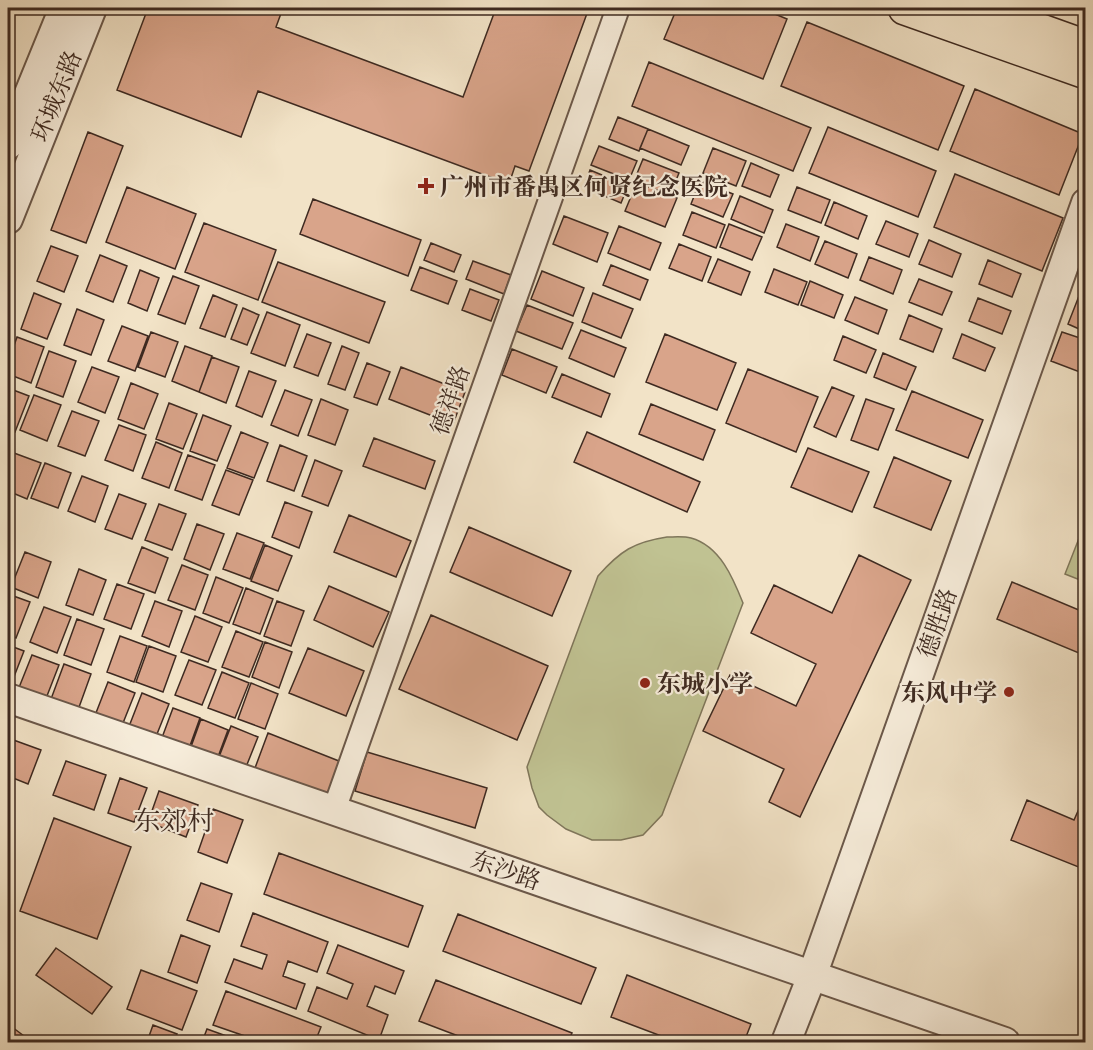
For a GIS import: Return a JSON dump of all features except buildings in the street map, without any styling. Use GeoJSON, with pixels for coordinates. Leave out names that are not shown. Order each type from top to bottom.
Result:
{"type":"FeatureCollection","features":[{"type":"Feature","properties":{"kind":"main road"},"geometry":{"type":"LineString","coordinates":[[905,8],[1086,72]]}},
{"type":"Feature","properties":{"kind":"main road"},"geometry":{"type":"LineString","coordinates":[[977,8],[1086,47]]}},
{"type":"Feature","properties":{"kind":"street","name":"环城东路"},"geometry":{"type":"LineString","coordinates":[[8,146],[64,8]]}},
{"type":"Feature","properties":{"kind":"street","name":"环城东路"},"geometry":{"type":"LineString","coordinates":[[8,219],[92,8]]}},
{"type":"Feature","properties":{"kind":"street","name":"德祥路"},"geometry":{"type":"LineString","coordinates":[[334,810],[618,8]]}},
{"type":"Feature","properties":{"kind":"street","name":"德胜路"},"geometry":{"type":"LineString","coordinates":[[786,1042],[812,976],[1086,203]]}},
{"type":"Feature","properties":{"kind":"street","name":"东沙路"},"geometry":{"type":"LineString","coordinates":[[8,698],[1005,1042]]}},
{"type":"Feature","properties":{"kind":"green space"},"geometry":{"type":"Polygon","coordinates":[[[1085,523],[1085,582],[1065,574],[1085,523]]]}},
{"type":"Feature","properties":{"kind":"green space"},"geometry":{"type":"Polygon","coordinates":[[[667,537],[691,538],[710,548],[718,555],[730,574],[743,603],[662,815],[643,835],[621,840],[592,840],[566,829],[539,807],[527,767],[598,576],[613,560],[628,549],[667,537]]]}},
{"type":"Feature","properties":{"kind":"place","name":"广州市番禺区何贤纪念医院"},"geometry":{"type":"Point","coordinates":[426,186]}},
{"type":"Feature","properties":{"kind":"place","name":"东城小学"},"geometry":{"type":"Point","coordinates":[645,683]}},
{"type":"Feature","properties":{"kind":"place","name":"东风中学"},"geometry":{"type":"Point","coordinates":[1009,692]}},
{"type":"Feature","properties":{"kind":"district","name":"东郊村"},"geometry":{"type":"Point","coordinates":[174,820]}}]}
